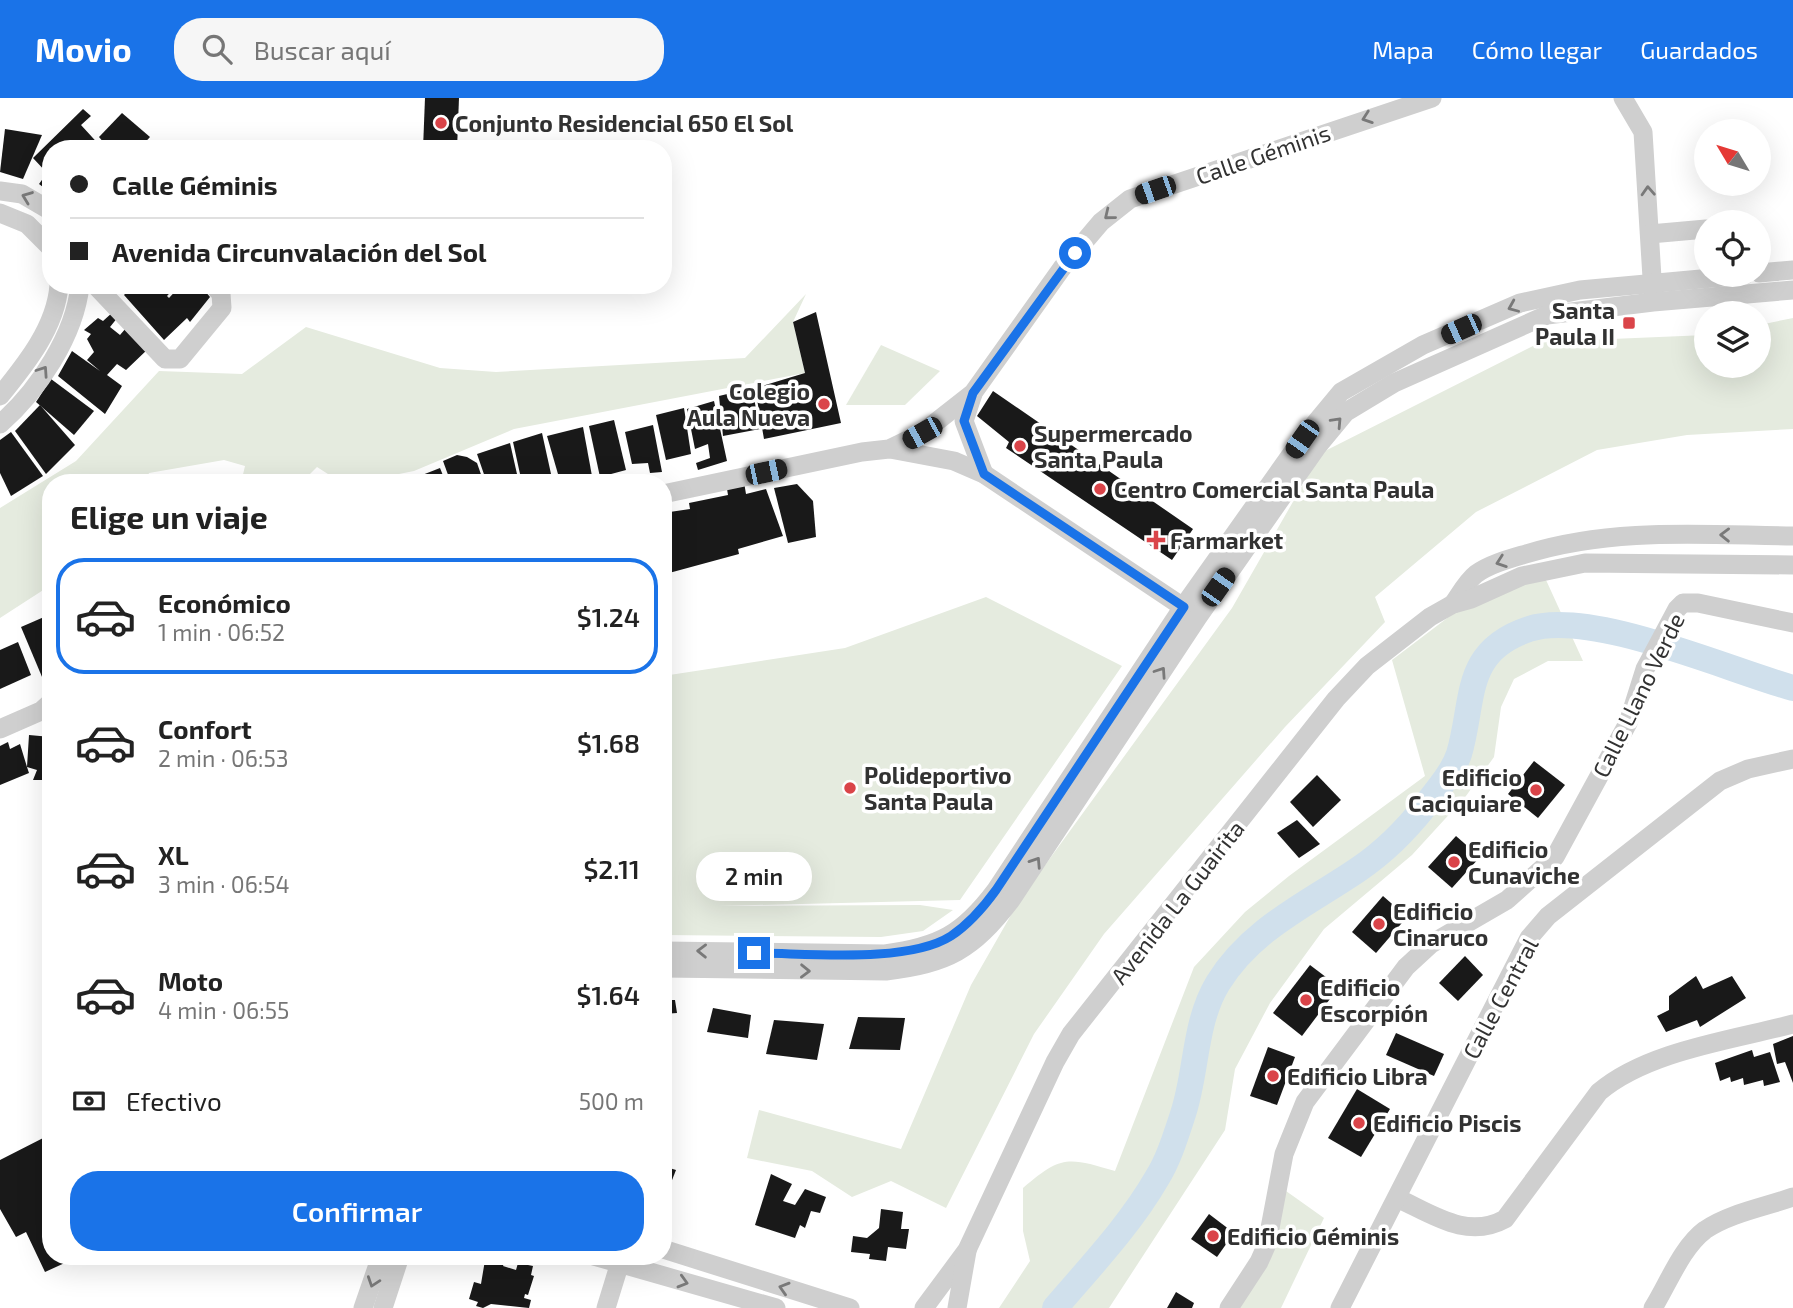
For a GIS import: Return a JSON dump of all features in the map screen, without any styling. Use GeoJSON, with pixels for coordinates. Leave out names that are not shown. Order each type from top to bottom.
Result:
{"type":"FeatureCollection","features":[{"type":"Feature","properties":{"kind":"street","name":"Calle Géminis"},"geometry":{"type":"LineString","coordinates":[[672,492],[862,452],[889,449],[922,433],[973,393],[1062,268],[1101,222],[1130,199],[1432,98]]}},
{"type":"Feature","properties":{"kind":"street"},"geometry":{"type":"LineString","coordinates":[[1623,98],[1634,112],[1643,132],[1653,293]]}},
{"type":"Feature","properties":{"kind":"street"},"geometry":{"type":"LineString","coordinates":[[0,191],[22,194],[42,206]]}},
{"type":"Feature","properties":{"kind":"street"},"geometry":{"type":"LineString","coordinates":[[0,213],[27,224],[42,239]]}},
{"type":"Feature","properties":{"kind":"street"},"geometry":{"type":"LineString","coordinates":[[1650,234],[1694,230]]}},
{"type":"Feature","properties":{"kind":"street"},"geometry":{"type":"LineString","coordinates":[[1771,272],[1793,270]]}},
{"type":"Feature","properties":{"kind":"street"},"geometry":{"type":"LineString","coordinates":[[1653,293],[1694,285]]}},
{"type":"Feature","properties":{"kind":"street"},"geometry":{"type":"LineString","coordinates":[[672,968],[886,971],[920,967],[959,952],[995,921],[1003,895],[1328,404],[1356,381],[1423,345],[1520,303],[1580,290],[1653,293],[1793,290]]}},
{"type":"Feature","properties":{"kind":"street"},"geometry":{"type":"LineString","coordinates":[[0,396],[31,355],[52,319],[57,294]]}},
{"type":"Feature","properties":{"kind":"street"},"geometry":{"type":"LineString","coordinates":[[0,424],[32,388],[61,344],[71,325],[78,294]]}},
{"type":"Feature","properties":{"kind":"street"},"geometry":{"type":"LineString","coordinates":[[104,294],[165,359],[173,362],[180,359],[222,308],[220,294]]}},
{"type":"Feature","properties":{"kind":"street"},"geometry":{"type":"LineString","coordinates":[[973,393],[964,421],[984,474]]}},
{"type":"Feature","properties":{"kind":"street"},"geometry":{"type":"LineString","coordinates":[[889,449],[954,461],[984,474],[1191,612]]}},
{"type":"Feature","properties":{"kind":"street","name":"Avenida La Guairita"},"geometry":{"type":"LineString","coordinates":[[1453,604],[1474,576],[1490,566],[1556,544],[1603,536],[1662,534],[1793,536]]}},
{"type":"Feature","properties":{"kind":"street","name":"Avenida La Guairita"},"geometry":{"type":"LineString","coordinates":[[924,1308],[967,1250],[1055,1062],[1071,1034],[1336,699],[1367,666],[1398,639],[1453,604],[1471,599],[1521,576],[1585,563],[1793,565]]}},
{"type":"Feature","properties":{"kind":"street","name":"Calle Llano Verde"},"geometry":{"type":"LineString","coordinates":[[1229,1308],[1259,1262],[1267,1244],[1284,1154],[1305,1102],[1406,967],[1431,944],[1518,891],[1555,857],[1628,723],[1645,669],[1666,626],[1683,603],[1690,602],[1793,623]]}},
{"type":"Feature","properties":{"kind":"street"},"geometry":{"type":"LineString","coordinates":[[0,729],[42,712]]}},
{"type":"Feature","properties":{"kind":"street","name":"Calle Central"},"geometry":{"type":"LineString","coordinates":[[1340,1308],[1529,938],[1548,916],[1720,781],[1748,769],[1793,760]]}},
{"type":"Feature","properties":{"kind":"street"},"geometry":{"type":"LineString","coordinates":[[672,951],[885,954],[917,950],[950,937],[1003,895]]}},
{"type":"Feature","properties":{"kind":"street"},"geometry":{"type":"LineString","coordinates":[[1396,1198],[1458,1226],[1472,1229],[1489,1227],[1504,1219],[1599,1092],[1617,1077],[1653,1061],[1793,1024]]}},
{"type":"Feature","properties":{"kind":"street"},"geometry":{"type":"LineString","coordinates":[[1653,1308],[1691,1245],[1703,1231],[1719,1222],[1793,1197]]}},
{"type":"Feature","properties":{"kind":"street","name":"Avenida La Guairita"},"geometry":{"type":"LineString","coordinates":[[957,1308],[967,1250]]}},
{"type":"Feature","properties":{"kind":"street"},"geometry":{"type":"LineString","coordinates":[[672,1253],[849,1308]]}},
{"type":"Feature","properties":{"kind":"street"},"geometry":{"type":"LineString","coordinates":[[363,1308],[378,1265]]}},
{"type":"Feature","properties":{"kind":"street"},"geometry":{"type":"LineString","coordinates":[[383,1308],[397,1265]]}},
{"type":"Feature","properties":{"kind":"street"},"geometry":{"type":"LineString","coordinates":[[606,1308],[619,1265]]}},
{"type":"Feature","properties":{"kind":"street"},"geometry":{"type":"LineString","coordinates":[[637,1265],[776,1308]]}},
{"type":"Feature","properties":{"kind":"shaded area"},"geometry":{"type":"Polygon","coordinates":[[[806,294],[793,322],[805,373],[514,429],[414,471],[399,474],[328,474],[317,467],[310,474],[243,474],[245,466],[224,460],[149,474],[55,474],[76,461],[159,371],[242,374],[306,327],[440,368],[496,372],[745,358],[806,294]]]}},
{"type":"Feature","properties":{"kind":"shaded area"},"geometry":{"type":"Polygon","coordinates":[[[1793,318],[1793,429],[1687,435],[1597,450],[1476,512],[1375,597],[1385,622],[1285,727],[1104,934],[1034,1034],[946,1208],[891,1181],[852,1197],[812,1171],[747,1158],[759,1110],[901,1149],[971,985],[1019,901],[1232,608],[1321,453],[1541,342],[1694,336],[1694,378],[1771,378],[1771,323],[1793,318]]]}},
{"type":"Feature","properties":{"kind":"shaded area"},"geometry":{"type":"Polygon","coordinates":[[[881,345],[940,371],[905,405],[846,405],[881,345]]]}},
{"type":"Feature","properties":{"kind":"shaded area"},"geometry":{"type":"Polygon","coordinates":[[[42,482],[42,591],[0,618],[0,508],[42,482]]]}},
{"type":"Feature","properties":{"kind":"shaded area"},"geometry":{"type":"Polygon","coordinates":[[[1541,569],[1583,661],[1548,661],[1514,679],[1501,707],[1494,757],[1466,796],[1412,855],[1324,929],[1270,1003],[1235,1069],[1225,1130],[1109,1308],[999,1308],[1030,1261],[1023,1231],[1023,1188],[1047,1169],[1066,1162],[1086,1163],[1115,1171],[1194,967],[1245,912],[1289,876],[1425,776],[1392,660],[1467,603],[1541,569]]]}},
{"type":"Feature","properties":{"kind":"shaded area","name":"Polideportivo Santa Paula"},"geometry":{"type":"Polygon","coordinates":[[[986,597],[1122,666],[960,900],[717,906],[920,905],[953,910],[923,931],[881,937],[672,935],[672,675],[845,648],[986,597]]]}},
{"type":"Feature","properties":{"kind":"shaded area"},"geometry":{"type":"Polygon","coordinates":[[[1286,1191],[1324,1218],[1281,1308],[1236,1308],[1286,1191]]]}},
{"type":"Feature","properties":{"kind":"building","name":"Conjunto Residencial 650 El Sol"},"geometry":{"type":"Polygon","coordinates":[[[425,98],[459,98],[457,140],[423,140],[425,98]]]}},
{"type":"Feature","properties":{"kind":"building"},"geometry":{"type":"Polygon","coordinates":[[[83,109],[91,116],[81,125],[95,140],[51,140],[83,109]]]}},
{"type":"Feature","properties":{"kind":"building"},"geometry":{"type":"Polygon","coordinates":[[[122,113],[150,137],[147,140],[102,140],[99,137],[122,113]]]}},
{"type":"Feature","properties":{"kind":"building"},"geometry":{"type":"Polygon","coordinates":[[[5,129],[42,135],[23,179],[0,172],[5,129]]]}},
{"type":"Feature","properties":{"kind":"building"},"geometry":{"type":"Polygon","coordinates":[[[42,149],[42,168],[33,158],[42,149]]]}},
{"type":"Feature","properties":{"kind":"building"},"geometry":{"type":"Polygon","coordinates":[[[169,294],[169,298],[173,294],[208,294],[210,297],[190,322],[187,318],[164,340],[124,295],[169,294]]]}},
{"type":"Feature","properties":{"kind":"building"},"geometry":{"type":"Polygon","coordinates":[[[113,312],[118,317],[110,327],[120,335],[126,328],[149,348],[126,370],[117,364],[107,375],[122,386],[105,414],[58,376],[72,351],[100,371],[87,360],[94,352],[87,339],[91,334],[84,330],[98,318],[103,321],[113,312]]]}},
{"type":"Feature","properties":{"kind":"building"},"geometry":{"type":"Polygon","coordinates":[[[816,312],[841,423],[764,439],[755,388],[805,373],[793,322],[816,312]]]}},
{"type":"Feature","properties":{"kind":"building"},"geometry":{"type":"Polygon","coordinates":[[[51,379],[94,411],[74,435],[36,402],[51,379]]]}},
{"type":"Feature","properties":{"kind":"building"},"geometry":{"type":"Polygon","coordinates":[[[752,388],[760,429],[723,436],[719,396],[752,388]]]}},
{"type":"Feature","properties":{"kind":"building","name":"Centro Comercial Santa Paula"},"geometry":{"type":"Polygon","coordinates":[[[993,391],[1193,529],[1172,560],[1006,448],[1009,442],[977,416],[993,391]]]}},
{"type":"Feature","properties":{"kind":"building"},"geometry":{"type":"Polygon","coordinates":[[[714,401],[727,461],[698,470],[696,463],[710,458],[708,444],[695,449],[687,409],[714,401]]]}},
{"type":"Feature","properties":{"kind":"building"},"geometry":{"type":"Polygon","coordinates":[[[40,405],[75,445],[46,474],[15,431],[40,405]]]}},
{"type":"Feature","properties":{"kind":"building"},"geometry":{"type":"Polygon","coordinates":[[[684,408],[691,454],[666,460],[656,415],[684,408]]]}},
{"type":"Feature","properties":{"kind":"building"},"geometry":{"type":"Polygon","coordinates":[[[614,420],[626,470],[599,474],[589,426],[614,420]]]}},
{"type":"Feature","properties":{"kind":"building"},"geometry":{"type":"Polygon","coordinates":[[[653,425],[662,472],[650,473],[648,463],[632,464],[625,432],[653,425]]]}},
{"type":"Feature","properties":{"kind":"building"},"geometry":{"type":"Polygon","coordinates":[[[583,427],[592,474],[558,474],[547,436],[583,427]]]}},
{"type":"Feature","properties":{"kind":"building"},"geometry":{"type":"Polygon","coordinates":[[[11,432],[42,475],[11,496],[0,473],[0,440],[11,432]]]}},
{"type":"Feature","properties":{"kind":"building"},"geometry":{"type":"Polygon","coordinates":[[[542,433],[551,474],[520,474],[513,442],[542,433]]]}},
{"type":"Feature","properties":{"kind":"building"},"geometry":{"type":"Polygon","coordinates":[[[510,443],[517,474],[484,474],[477,454],[510,443]]]}},
{"type":"Feature","properties":{"kind":"building"},"geometry":{"type":"Polygon","coordinates":[[[457,455],[467,457],[477,463],[481,474],[448,474],[443,461],[457,455]]]}},
{"type":"Feature","properties":{"kind":"building"},"geometry":{"type":"Polygon","coordinates":[[[440,468],[442,474],[425,474],[440,468]]]}},
{"type":"Feature","properties":{"kind":"building"},"geometry":{"type":"Polygon","coordinates":[[[744,482],[746,494],[766,489],[783,536],[738,549],[739,554],[672,572],[672,512],[690,509],[689,503],[728,495],[727,489],[744,482]]]}},
{"type":"Feature","properties":{"kind":"building"},"geometry":{"type":"Polygon","coordinates":[[[797,484],[813,501],[816,537],[788,543],[774,488],[797,484]]]}},
{"type":"Feature","properties":{"kind":"building"},"geometry":{"type":"Polygon","coordinates":[[[42,618],[42,677],[21,627],[42,618]]]}},
{"type":"Feature","properties":{"kind":"building"},"geometry":{"type":"Polygon","coordinates":[[[18,642],[31,675],[0,689],[0,650],[18,642]]]}},
{"type":"Feature","properties":{"kind":"building"},"geometry":{"type":"Polygon","coordinates":[[[29,735],[42,736],[42,780],[33,780],[37,770],[27,767],[29,735]]]}},
{"type":"Feature","properties":{"kind":"building"},"geometry":{"type":"Polygon","coordinates":[[[8,742],[10,749],[20,744],[29,773],[0,785],[0,746],[8,742]]]}},
{"type":"Feature","properties":{"kind":"building","name":"Edificio Caciquiare"},"geometry":{"type":"Polygon","coordinates":[[[1534,761],[1565,785],[1538,818],[1508,794],[1534,761]]]}},
{"type":"Feature","properties":{"kind":"building"},"geometry":{"type":"Polygon","coordinates":[[[1317,775],[1341,800],[1313,827],[1290,802],[1317,775]]]}},
{"type":"Feature","properties":{"kind":"building"},"geometry":{"type":"Polygon","coordinates":[[[1297,820],[1320,844],[1299,858],[1277,833],[1297,820]]]}},
{"type":"Feature","properties":{"kind":"building","name":"Edificio Cunaviche"},"geometry":{"type":"Polygon","coordinates":[[[1456,836],[1480,857],[1452,888],[1428,867],[1456,836]]]}},
{"type":"Feature","properties":{"kind":"building","name":"Edificio Cinaruco"},"geometry":{"type":"Polygon","coordinates":[[[1383,896],[1407,917],[1376,953],[1352,932],[1383,896]]]}},
{"type":"Feature","properties":{"kind":"building"},"geometry":{"type":"Polygon","coordinates":[[[1465,956],[1483,975],[1458,1001],[1439,983],[1465,956]]]}},
{"type":"Feature","properties":{"kind":"building","name":"Edificio Escorpión"},"geometry":{"type":"Polygon","coordinates":[[[1310,965],[1339,987],[1302,1036],[1273,1013],[1310,965]]]}},
{"type":"Feature","properties":{"kind":"building"},"geometry":{"type":"Polygon","coordinates":[[[1696,976],[1703,989],[1732,976],[1746,998],[1700,1027],[1697,1020],[1666,1032],[1657,1016],[1669,1010],[1669,996],[1696,976]]]}},
{"type":"Feature","properties":{"kind":"building"},"geometry":{"type":"Polygon","coordinates":[[[672,1000],[675,1000],[677,1013],[672,1013],[672,1000]]]}},
{"type":"Feature","properties":{"kind":"building"},"geometry":{"type":"Polygon","coordinates":[[[713,1008],[751,1015],[748,1038],[707,1032],[713,1008]]]}},
{"type":"Feature","properties":{"kind":"building"},"geometry":{"type":"Polygon","coordinates":[[[858,1017],[905,1018],[900,1050],[849,1049],[858,1017]]]}},
{"type":"Feature","properties":{"kind":"building"},"geometry":{"type":"Polygon","coordinates":[[[774,1020],[824,1024],[817,1060],[766,1054],[774,1020]]]}},
{"type":"Feature","properties":{"kind":"building"},"geometry":{"type":"Polygon","coordinates":[[[1396,1033],[1444,1054],[1434,1076],[1386,1055],[1396,1033]]]}},
{"type":"Feature","properties":{"kind":"building"},"geometry":{"type":"Polygon","coordinates":[[[1793,1036],[1793,1083],[1785,1062],[1777,1064],[1773,1044],[1793,1036]]]}},
{"type":"Feature","properties":{"kind":"building","name":"Edificio Libra"},"geometry":{"type":"Polygon","coordinates":[[[1268,1047],[1295,1057],[1277,1105],[1250,1096],[1268,1047]]]}},
{"type":"Feature","properties":{"kind":"building"},"geometry":{"type":"Polygon","coordinates":[[[1752,1050],[1754,1057],[1770,1052],[1780,1082],[1764,1086],[1763,1080],[1744,1085],[1743,1078],[1731,1082],[1730,1077],[1720,1081],[1715,1063],[1752,1050]]]}},
{"type":"Feature","properties":{"kind":"building","name":"Edificio Piscis"},"geometry":{"type":"Polygon","coordinates":[[[1357,1089],[1390,1109],[1361,1157],[1328,1138],[1357,1089]]]}},
{"type":"Feature","properties":{"kind":"building"},"geometry":{"type":"Polygon","coordinates":[[[42,1139],[42,1265],[60,1265],[45,1272],[26,1232],[16,1237],[0,1209],[0,1160],[42,1139]]]}},
{"type":"Feature","properties":{"kind":"building"},"geometry":{"type":"Polygon","coordinates":[[[771,1174],[792,1184],[783,1201],[795,1205],[805,1189],[826,1197],[820,1213],[811,1211],[805,1228],[800,1225],[795,1238],[755,1225],[771,1174]]]}},
{"type":"Feature","properties":{"kind":"building"},"geometry":{"type":"Polygon","coordinates":[[[881,1209],[903,1212],[901,1229],[909,1229],[906,1249],[888,1247],[886,1261],[869,1259],[870,1254],[851,1252],[853,1236],[867,1238],[879,1228],[881,1209]]]}},
{"type":"Feature","properties":{"kind":"building","name":"Edificio Géminis"},"geometry":{"type":"Polygon","coordinates":[[[1209,1214],[1234,1233],[1217,1257],[1191,1239],[1209,1214]]]}},
{"type":"Feature","properties":{"kind":"building"},"geometry":{"type":"Polygon","coordinates":[[[484,1265],[503,1265],[516,1270],[517,1265],[533,1266],[531,1275],[534,1276],[528,1295],[525,1294],[524,1298],[531,1300],[529,1308],[491,1304],[483,1308],[476,1306],[478,1302],[469,1299],[474,1282],[481,1284],[484,1265]]]}},
{"type":"Feature","properties":{"kind":"building"},"geometry":{"type":"Polygon","coordinates":[[[1176,1292],[1194,1303],[1192,1308],[1167,1308],[1176,1292]]]}},
{"type":"Feature","properties":{"kind":"waterway"},"geometry":{"type":"LineString","coordinates":[[1055,1308],[1122,1229],[1161,1171],[1188,1098],[1204,1014],[1218,983],[1247,947],[1264,932],[1368,862],[1418,815],[1456,761],[1475,680],[1492,650],[1507,638],[1529,629],[1555,625],[1587,627],[1660,644],[1793,688]]}},
{"type":"Feature","properties":{"kind":"place","name":"Conjunto Residencial 650 El Sol"},"geometry":{"type":"Point","coordinates":[441,123]}},
{"type":"Feature","properties":{"kind":"place","name":"Santa Paula II"},"geometry":{"type":"Point","coordinates":[1629,323]}},
{"type":"Feature","properties":{"kind":"place","name":"Colegio Aula Nueva"},"geometry":{"type":"Point","coordinates":[824,404]}},
{"type":"Feature","properties":{"kind":"place","name":"Supermercado Santa Paula"},"geometry":{"type":"Point","coordinates":[1020,446]}},
{"type":"Feature","properties":{"kind":"place","name":"Centro Comercial Santa Paula"},"geometry":{"type":"Point","coordinates":[1100,489]}},
{"type":"Feature","properties":{"kind":"place","name":"Farmarket"},"geometry":{"type":"Point","coordinates":[1156,540]}},
{"type":"Feature","properties":{"kind":"place","name":"Polideportivo Santa Paula"},"geometry":{"type":"Point","coordinates":[850,788]}},
{"type":"Feature","properties":{"kind":"place","name":"Edificio Caciquiare"},"geometry":{"type":"Point","coordinates":[1536,790]}},
{"type":"Feature","properties":{"kind":"place","name":"Edificio Cunaviche"},"geometry":{"type":"Point","coordinates":[1454,862]}},
{"type":"Feature","properties":{"kind":"place","name":"Edificio Cinaruco"},"geometry":{"type":"Point","coordinates":[1379,924]}},
{"type":"Feature","properties":{"kind":"place","name":"Edificio Escorpión"},"geometry":{"type":"Point","coordinates":[1306,1000]}},
{"type":"Feature","properties":{"kind":"place","name":"Edificio Libra"},"geometry":{"type":"Point","coordinates":[1273,1076]}},
{"type":"Feature","properties":{"kind":"place","name":"Edificio Piscis"},"geometry":{"type":"Point","coordinates":[1359,1123]}},
{"type":"Feature","properties":{"kind":"place","name":"Edificio Géminis"},"geometry":{"type":"Point","coordinates":[1213,1236]}},
{"type":"Feature","properties":{"kind":"route"},"geometry":{"type":"LineString","coordinates":[[754,953],[885,954],[917,950],[950,937],[966,925],[996,890],[1184,607],[984,474],[966,433],[965,409],[973,393],[1075,253]]}}]}
